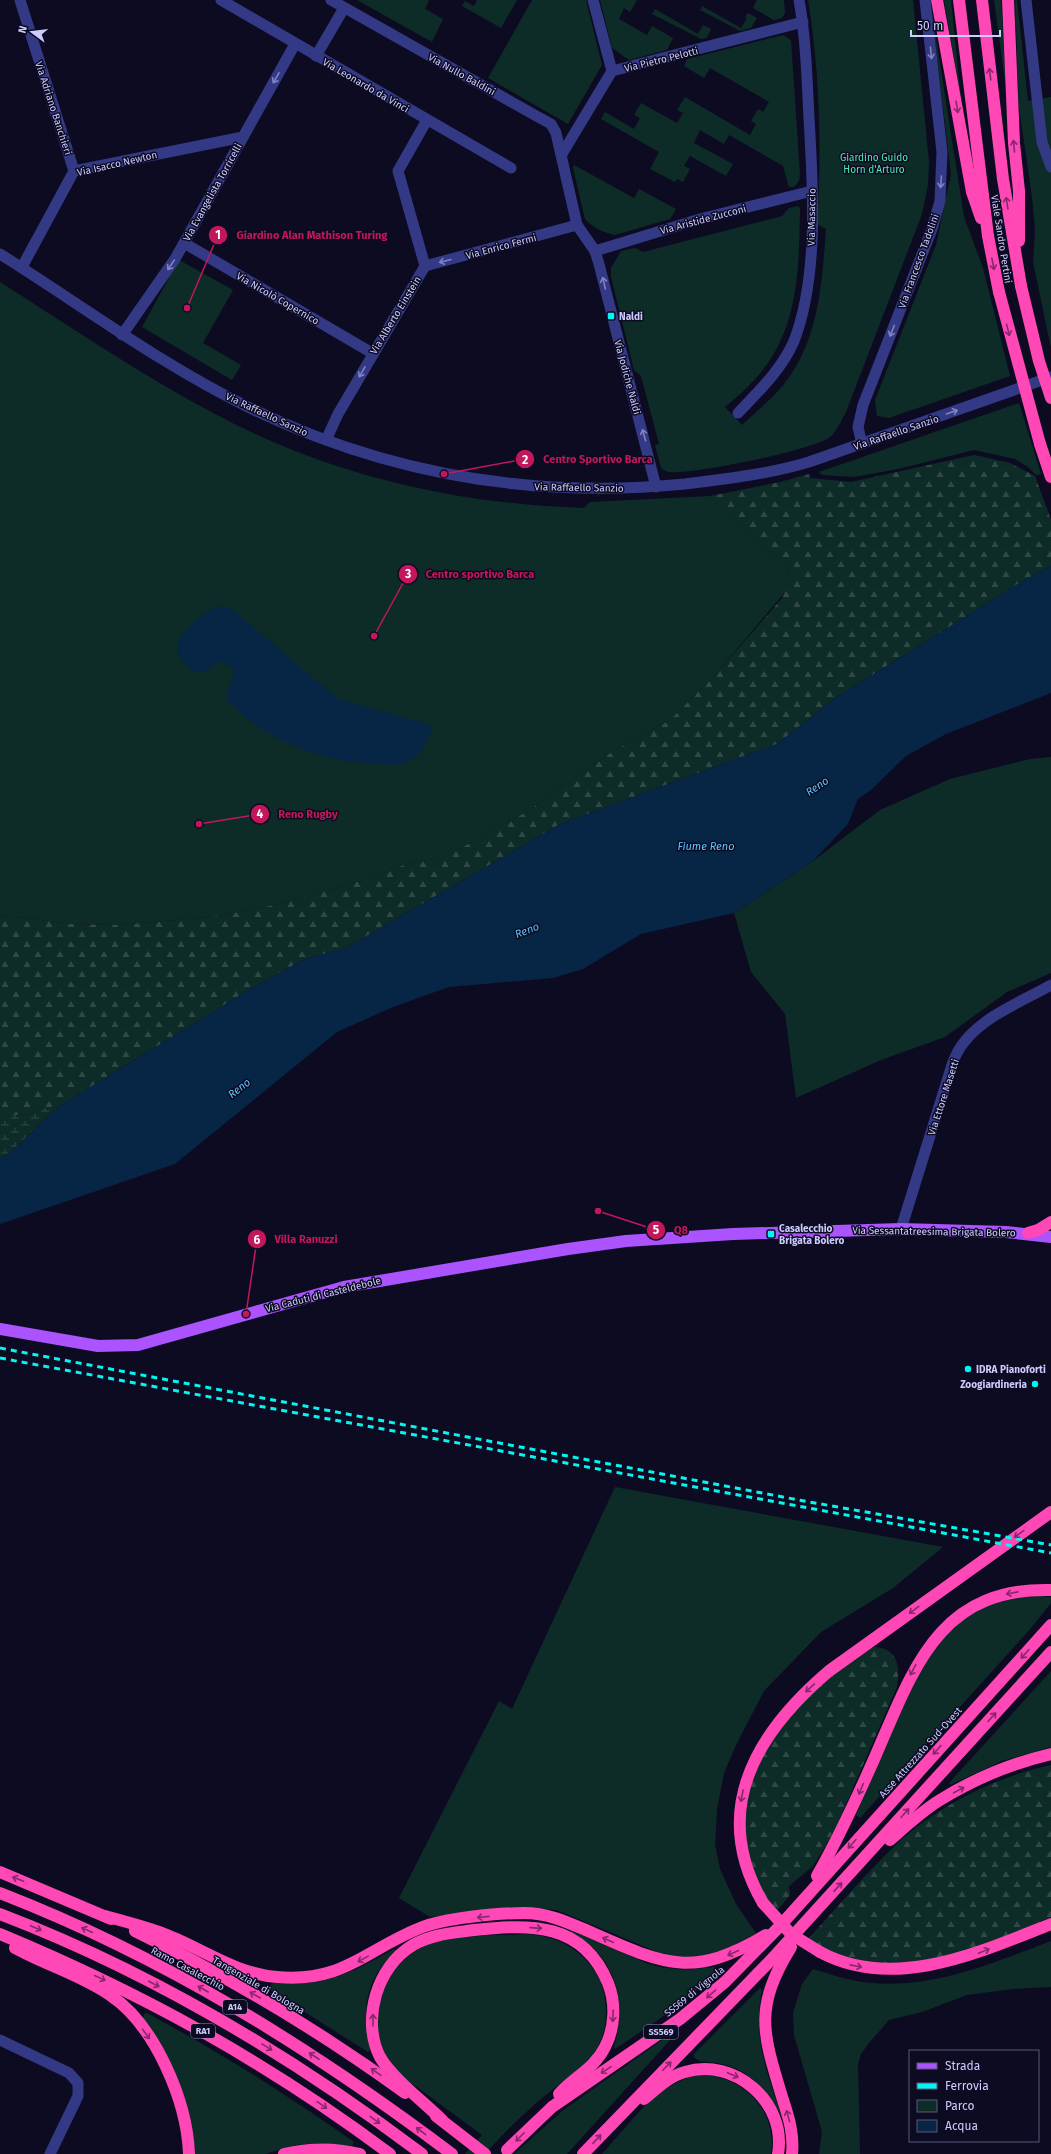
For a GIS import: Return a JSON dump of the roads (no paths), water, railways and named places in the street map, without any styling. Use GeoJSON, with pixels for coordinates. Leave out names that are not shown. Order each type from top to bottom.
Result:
{"type":"FeatureCollection","features":[{"type":"Feature","properties":{"kind":"highway"},"geometry":{"type":"LineString","coordinates":[[937,0],[972,192],[988,236]]}},
{"type":"Feature","properties":{"kind":"highway","name":"Viale Sandro Pertini"},"geometry":{"type":"LineString","coordinates":[[959,0],[988,236],[998,292],[1040,444],[1051,477]]}},
{"type":"Feature","properties":{"kind":"highway","name":"Viale Sandro Pertini"},"geometry":{"type":"LineString","coordinates":[[982,0],[1003,179],[1021,286],[1039,361],[1051,398]]}},
{"type":"Feature","properties":{"kind":"highway"},"geometry":{"type":"LineString","coordinates":[[1008,0],[1014,143],[1019,191],[1019,269]]}},
{"type":"Feature","properties":{"kind":"highway"},"geometry":{"type":"LineString","coordinates":[[1028,1233],[1038,1230],[1051,1222]]}},
{"type":"Feature","properties":{"kind":"highway"},"geometry":{"type":"LineString","coordinates":[[1051,1512],[829,1671],[801,1696],[773,1728],[752,1764],[742,1796],[740,1812],[741,1838],[746,1867],[763,1903],[791,1934],[820,1952],[843,1963],[857,1966],[892,1969],[912,1968],[978,1953],[1051,1924]]}},
{"type":"Feature","properties":{"kind":"highway"},"geometry":{"type":"LineString","coordinates":[[807,1894],[852,1811],[911,1674],[929,1645],[962,1614],[988,1600],[1014,1593],[1051,1590]]}},
{"type":"Feature","properties":{"kind":"highway","name":"Asse Attrezzato Sud-Ovest"},"geometry":{"type":"LineString","coordinates":[[807,1894],[1051,1625]]}},
{"type":"Feature","properties":{"kind":"highway"},"geometry":{"type":"LineString","coordinates":[[851,1874],[1051,1652]]}},
{"type":"Feature","properties":{"kind":"highway"},"geometry":{"type":"LineString","coordinates":[[851,1874],[922,1812],[941,1799],[1003,1769],[1051,1754]]}},
{"type":"Feature","properties":{"kind":"highway","name":"Tangenziale di Bologna"},"geometry":{"type":"LineString","coordinates":[[0,1872],[105,1916],[184,1955],[263,2000],[332,2042],[442,2120],[485,2154]]}},
{"type":"Feature","properties":{"kind":"highway","name":"SS569"},"geometry":{"type":"LineString","coordinates":[[583,2154],[610,2124],[805,1924],[851,1874]]}},
{"type":"Feature","properties":{"kind":"highway","name":"Ramo Casalecchio"},"geometry":{"type":"LineString","coordinates":[[0,1893],[106,1939],[196,1984],[257,2019],[322,2061],[452,2154]]}},
{"type":"Feature","properties":{"kind":"highway","name":"SS569 di Vignola"},"geometry":{"type":"LineString","coordinates":[[507,2150],[533,2124],[574,2091],[704,2000],[744,1963],[807,1894]]}},
{"type":"Feature","properties":{"kind":"highway","name":"A14"},"geometry":{"type":"LineString","coordinates":[[0,1914],[69,1942],[156,1985],[265,2046],[350,2101],[422,2154]]}},
{"type":"Feature","properties":{"kind":"highway"},"geometry":{"type":"LineString","coordinates":[[105,1916],[160,1932],[204,1954],[247,1971],[290,1978],[322,1976],[352,1965],[422,1927],[442,1921],[507,1914],[537,1914],[559,1918],[639,1954],[669,1962],[682,1963],[708,1961],[723,1957],[743,1949],[778,1927]]}},
{"type":"Feature","properties":{"kind":"highway"},"geometry":{"type":"LineString","coordinates":[[792,2154],[792,2130],[768,2051],[764,2019],[766,2003],[774,1978],[805,1924]]}},
{"type":"Feature","properties":{"kind":"highway"},"geometry":{"type":"LineString","coordinates":[[442,2120],[395,2075],[381,2058],[374,2038],[372,2024],[374,2001],[382,1981],[394,1961],[403,1952],[430,1937],[482,1930],[539,1927],[570,1938],[587,1950],[610,1987],[613,2017],[610,2036],[596,2062],[562,2090],[533,2124]]}},
{"type":"Feature","properties":{"kind":"highway","name":"RA1"},"geometry":{"type":"LineString","coordinates":[[0,1934],[78,1967],[187,2022],[308,2095],[390,2154]]}},
{"type":"Feature","properties":{"kind":"highway"},"geometry":{"type":"LineString","coordinates":[[0,1940],[34,1958],[96,1986],[119,2001],[131,2014],[148,2035],[174,2086],[186,2125],[189,2154]]}},
{"type":"Feature","properties":{"kind":"highway"},"geometry":{"type":"LineString","coordinates":[[610,2124],[678,2074],[695,2070],[712,2069],[742,2079],[750,2084],[765,2100],[777,2129],[778,2154]]}},
{"type":"Feature","properties":{"kind":"highway"},"geometry":{"type":"LineString","coordinates":[[284,2154],[306,2150],[346,2151],[360,2154]]}},
{"type":"Feature","properties":{"kind":"main road","name":"Via Sessantatreesima Brigata Bolero"},"geometry":{"type":"LineString","coordinates":[[626,1241],[734,1234],[901,1229],[1028,1233],[1051,1237]]}},
{"type":"Feature","properties":{"kind":"main road","name":"Via Caduti di Casteldebole"},"geometry":{"type":"LineString","coordinates":[[0,1329],[98,1346],[138,1345],[344,1287],[568,1248],[626,1241]]}},
{"type":"Feature","properties":{"kind":"street","name":"Via Adriano Banchieri"},"geometry":{"type":"LineString","coordinates":[[20,0],[74,171]]}},
{"type":"Feature","properties":{"kind":"street","name":"Via Leonardo da Vinci"},"geometry":{"type":"LineString","coordinates":[[221,0],[511,168]]}},
{"type":"Feature","properties":{"kind":"street","name":"Via Nullo Baldini"},"geometry":{"type":"LineString","coordinates":[[331,0],[551,124],[558,137],[562,154]]}},
{"type":"Feature","properties":{"kind":"street"},"geometry":{"type":"LineString","coordinates":[[593,0],[612,71]]}},
{"type":"Feature","properties":{"kind":"street","name":"Via Masaccio"},"geometry":{"type":"LineString","coordinates":[[738,413],[764,386],[782,362],[793,342],[806,296],[812,240],[812,191],[803,22],[799,0]]}},
{"type":"Feature","properties":{"kind":"street","name":"Via Francesco Tadolini"},"geometry":{"type":"LineString","coordinates":[[862,444],[858,427],[863,405],[932,229],[940,201],[942,152],[925,0]]}},
{"type":"Feature","properties":{"kind":"street"},"geometry":{"type":"LineString","coordinates":[[1026,0],[1042,142],[1051,167]]}},
{"type":"Feature","properties":{"kind":"street"},"geometry":{"type":"LineString","coordinates":[[316,56],[344,8]]}},
{"type":"Feature","properties":{"kind":"street","name":"Via Pietro Pelotti"},"geometry":{"type":"LineString","coordinates":[[562,154],[612,71],[803,22]]}},
{"type":"Feature","properties":{"kind":"street","name":"Via Evangelista Torricelli"},"geometry":{"type":"LineString","coordinates":[[122,335],[184,243],[295,44]]}},
{"type":"Feature","properties":{"kind":"street","name":"Via Alberto Einstein"},"geometry":{"type":"LineString","coordinates":[[326,440],[338,414],[372,353],[425,266],[398,171],[427,120]]}},
{"type":"Feature","properties":{"kind":"street","name":"Via Isacco Newton"},"geometry":{"type":"LineString","coordinates":[[22,267],[74,171],[243,137]]}},
{"type":"Feature","properties":{"kind":"street","name":"Via Jodiche Naldi"},"geometry":{"type":"LineString","coordinates":[[562,154],[578,225],[595,250],[656,487]]}},
{"type":"Feature","properties":{"kind":"street","name":"Via Aristide Zucconi"},"geometry":{"type":"LineString","coordinates":[[595,250],[700,219],[812,191]]}},
{"type":"Feature","properties":{"kind":"street","name":"Via Enrico Fermi"},"geometry":{"type":"LineString","coordinates":[[425,266],[578,225]]}},
{"type":"Feature","properties":{"kind":"street","name":"Via Nicolò Copernico"},"geometry":{"type":"LineString","coordinates":[[184,243],[372,353]]}},
{"type":"Feature","properties":{"kind":"street","name":"Via Raffaello Sanzio"},"geometry":{"type":"LineString","coordinates":[[0,254],[22,267],[122,335],[176,368],[248,407],[326,440],[444,474],[494,482],[571,489],[615,489],[656,487],[707,481],[784,468],[809,462],[862,444],[1051,377]]}},
{"type":"Feature","properties":{"kind":"street","name":"Via Ettore Masetti"},"geometry":{"type":"LineString","coordinates":[[901,1229],[958,1050],[966,1040],[994,1018],[1051,985]]}},
{"type":"Feature","properties":{"kind":"street"},"geometry":{"type":"LineString","coordinates":[[0,2040],[69,2073],[78,2083],[78,2096],[50,2154]]}},
{"type":"Feature","properties":{"kind":"water","name":"Fiume Reno"},"geometry":{"type":"Polygon","coordinates":[[[1051,566],[1051,693],[946,734],[906,756],[871,790],[858,799],[848,824],[813,861],[734,913],[641,934],[583,969],[553,978],[449,987],[393,1007],[337,1032],[175,1164],[0,1224],[0,1159],[13,1150],[58,1107],[250,989],[305,959],[346,948],[560,824],[777,744],[837,697],[1021,582],[1051,566]]]}},
{"type":"Feature","properties":{"kind":"water"},"geometry":{"type":"Polygon","coordinates":[[[218,606],[232,609],[338,699],[428,724],[431,727],[431,730],[426,744],[412,760],[400,764],[388,765],[354,762],[334,759],[294,746],[274,737],[256,726],[240,713],[227,699],[234,673],[233,669],[225,663],[220,662],[206,671],[197,672],[188,667],[181,659],[177,651],[181,637],[192,624],[218,606]]]}},
{"type":"Feature","properties":{"kind":"railway"},"geometry":{"type":"LineString","coordinates":[[0,1348],[804,1501],[1051,1545]]}},
{"type":"Feature","properties":{"kind":"railway"},"geometry":{"type":"LineString","coordinates":[[0,1358],[1051,1553]]}},
{"type":"Feature","properties":{"kind":"place","name":"Giardino Alan Mathison Turing"},"geometry":{"type":"Point","coordinates":[187,308]}},
{"type":"Feature","properties":{"kind":"place","name":"Naldi"},"geometry":{"type":"Point","coordinates":[611,316]}},
{"type":"Feature","properties":{"kind":"place","name":"Centro Sportivo Barca"},"geometry":{"type":"Point","coordinates":[444,474]}},
{"type":"Feature","properties":{"kind":"place","name":"Centro sportivo Barca"},"geometry":{"type":"Point","coordinates":[374,636]}},
{"type":"Feature","properties":{"kind":"place","name":"Reno Rugby"},"geometry":{"type":"Point","coordinates":[199,824]}},
{"type":"Feature","properties":{"kind":"place","name":"Q8"},"geometry":{"type":"Point","coordinates":[598,1211]}},
{"type":"Feature","properties":{"kind":"place","name":"Casalecchio Brigata Bolero"},"geometry":{"type":"Point","coordinates":[771,1234]}},
{"type":"Feature","properties":{"kind":"place","name":"Villa Ranuzzi"},"geometry":{"type":"Point","coordinates":[246,1314]}},
{"type":"Feature","properties":{"kind":"place","name":"IDRA Pianoforti"},"geometry":{"type":"Point","coordinates":[968,1369]}},
{"type":"Feature","properties":{"kind":"place","name":"Zoogiardineria"},"geometry":{"type":"Point","coordinates":[1035,1384]}},
{"type":"Feature","properties":{"kind":"park label","name":"Giardino Guido Horn d'Arturo"},"geometry":{"type":"Point","coordinates":[874,162]}},
{"type":"Feature","properties":{"kind":"water label","name":"Reno"},"geometry":{"type":"Point","coordinates":[817,786]}},
{"type":"Feature","properties":{"kind":"water label","name":"Reno"},"geometry":{"type":"Point","coordinates":[527,930]}},
{"type":"Feature","properties":{"kind":"water label","name":"Reno"},"geometry":{"type":"Point","coordinates":[239,1088]}}]}
